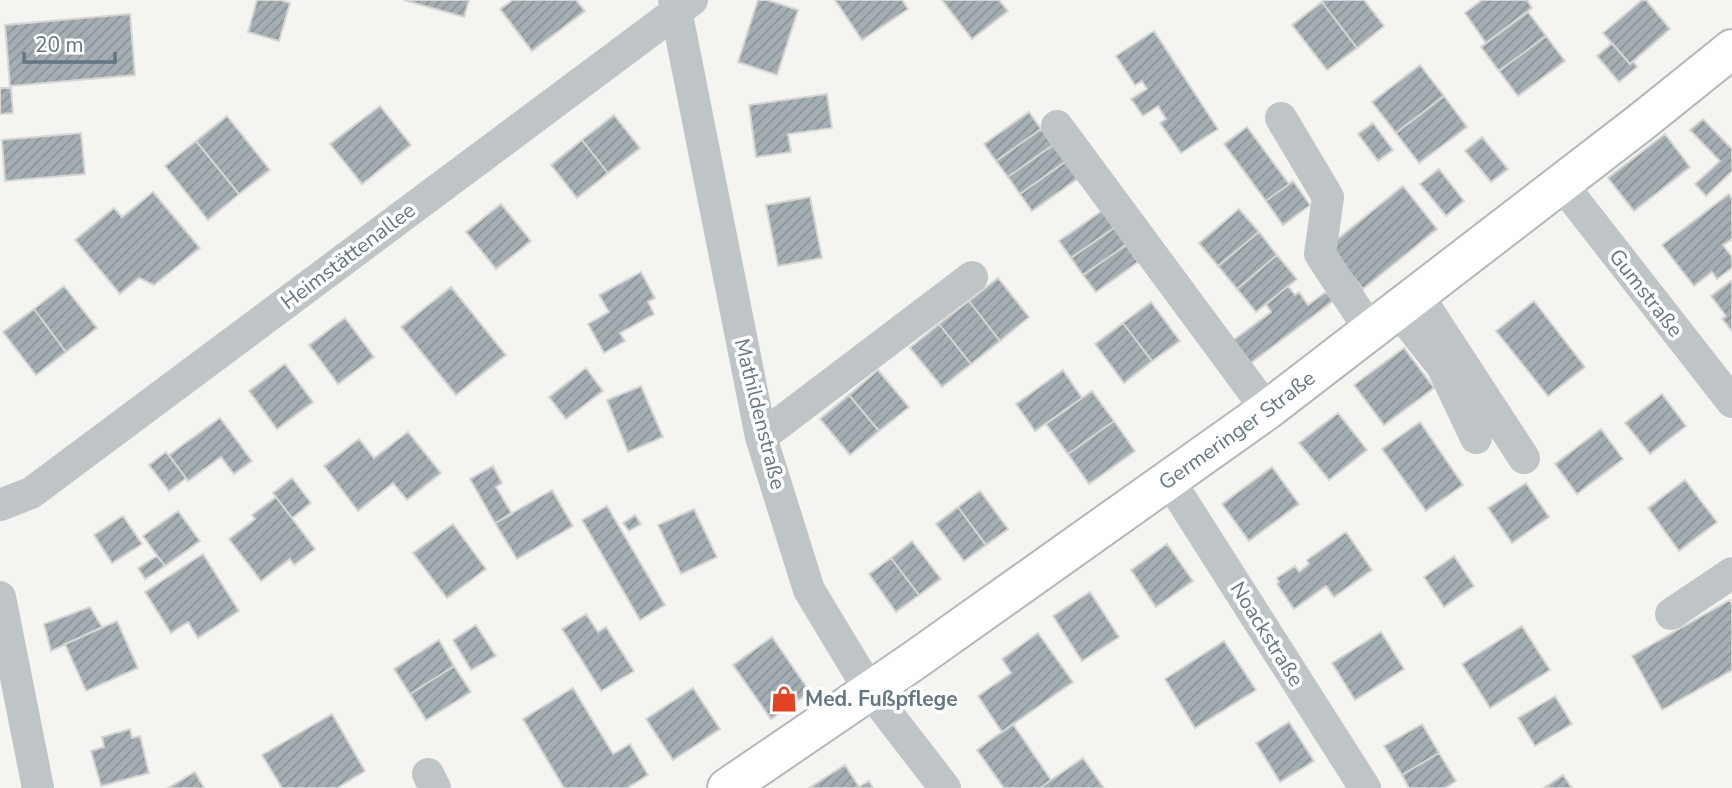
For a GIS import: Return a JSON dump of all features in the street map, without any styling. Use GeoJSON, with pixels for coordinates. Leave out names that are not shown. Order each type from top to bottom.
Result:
{"type":"FeatureCollection","features":[{"type":"Feature","properties":{"kind":"main road","name":"Germeringer Straße"},"geometry":{"type":"LineString","coordinates":[[727,788],[870,691],[1267,410],[1732,49]]}},
{"type":"Feature","properties":{"kind":"street","name":"Mathildenstraße"},"geometry":{"type":"LineString","coordinates":[[681,4],[761,437],[809,590],[870,691],[945,788]]}},
{"type":"Feature","properties":{"kind":"street","name":"Heimstättenallee"},"geometry":{"type":"LineString","coordinates":[[0,505],[31,493],[681,4]]}},
{"type":"Feature","properties":{"kind":"street"},"geometry":{"type":"LineString","coordinates":[[1281,118],[1328,197],[1320,254],[1395,311],[1524,458]]}},
{"type":"Feature","properties":{"kind":"street"},"geometry":{"type":"LineString","coordinates":[[1057,125],[1267,410]]}},
{"type":"Feature","properties":{"kind":"street","name":"Gumstraße"},"geometry":{"type":"LineString","coordinates":[[1561,183],[1732,402]]}},
{"type":"Feature","properties":{"kind":"street"},"geometry":{"type":"LineString","coordinates":[[761,437],[972,277]]}},
{"type":"Feature","properties":{"kind":"street"},"geometry":{"type":"LineString","coordinates":[[1395,311],[1442,366],[1476,438]]}},
{"type":"Feature","properties":{"kind":"street","name":"Noackstraße"},"geometry":{"type":"LineString","coordinates":[[1169,480],[1365,788]]}},
{"type":"Feature","properties":{"kind":"street"},"geometry":{"type":"LineString","coordinates":[[1671,614],[1732,573]]}},
{"type":"Feature","properties":{"kind":"street"},"geometry":{"type":"LineString","coordinates":[[0,597],[38,788]]}},
{"type":"Feature","properties":{"kind":"building"},"geometry":{"type":"Polygon","coordinates":[[[257,0],[290,3],[279,41],[248,32],[257,0]]]}},
{"type":"Feature","properties":{"kind":"building"},"geometry":{"type":"Polygon","coordinates":[[[404,0],[469,0],[464,17],[404,0]]]}},
{"type":"Feature","properties":{"kind":"building"},"geometry":{"type":"Polygon","coordinates":[[[513,0],[576,0],[585,11],[532,51],[500,9],[513,0]]]}},
{"type":"Feature","properties":{"kind":"building"},"geometry":{"type":"Polygon","coordinates":[[[758,0],[767,0],[798,10],[777,75],[738,62],[758,0]]]}},
{"type":"Feature","properties":{"kind":"building"},"geometry":{"type":"Polygon","coordinates":[[[835,0],[902,0],[908,9],[862,40],[835,0]]]}},
{"type":"Feature","properties":{"kind":"building"},"geometry":{"type":"Polygon","coordinates":[[[942,0],[999,0],[1008,11],[972,39],[942,0]]]}},
{"type":"Feature","properties":{"kind":"building"},"geometry":{"type":"Polygon","coordinates":[[[1364,0],[1384,26],[1357,48],[1322,2],[1364,0]]]}},
{"type":"Feature","properties":{"kind":"building"},"geometry":{"type":"Polygon","coordinates":[[[1482,0],[1527,0],[1532,8],[1486,43],[1465,13],[1482,0]]]}},
{"type":"Feature","properties":{"kind":"building"},"geometry":{"type":"Polygon","coordinates":[[[1642,0],[1646,0],[1670,29],[1630,64],[1603,33],[1642,0]]]}},
{"type":"Feature","properties":{"kind":"building"},"geometry":{"type":"Polygon","coordinates":[[[1322,2],[1357,48],[1327,70],[1292,25],[1322,2]]]}},
{"type":"Feature","properties":{"kind":"building"},"geometry":{"type":"Polygon","coordinates":[[[1528,12],[1546,36],[1499,71],[1481,47],[1528,12]]]}},
{"type":"Feature","properties":{"kind":"building"},"geometry":{"type":"Polygon","coordinates":[[[130,14],[135,75],[10,86],[5,25],[130,14]]]}},
{"type":"Feature","properties":{"kind":"building"},"geometry":{"type":"Polygon","coordinates":[[[1154,31],[1218,129],[1181,153],[1160,123],[1166,119],[1158,106],[1143,116],[1131,99],[1147,89],[1142,81],[1135,85],[1116,56],[1154,31]]]}},
{"type":"Feature","properties":{"kind":"building"},"geometry":{"type":"Polygon","coordinates":[[[1546,36],[1565,61],[1518,96],[1499,71],[1546,36]]]}},
{"type":"Feature","properties":{"kind":"building"},"geometry":{"type":"Polygon","coordinates":[[[1612,43],[1630,64],[1633,61],[1637,67],[1619,82],[1597,56],[1612,43]]]}},
{"type":"Feature","properties":{"kind":"building"},"geometry":{"type":"Polygon","coordinates":[[[1420,65],[1444,96],[1396,133],[1372,102],[1420,65]]]}},
{"type":"Feature","properties":{"kind":"building"},"geometry":{"type":"Polygon","coordinates":[[[0,88],[11,88],[13,113],[0,114],[0,88]]]}},
{"type":"Feature","properties":{"kind":"building"},"geometry":{"type":"Polygon","coordinates":[[[827,94],[832,128],[788,134],[791,152],[756,157],[749,105],[827,94]]]}},
{"type":"Feature","properties":{"kind":"building"},"geometry":{"type":"Polygon","coordinates":[[[1444,96],[1467,127],[1419,163],[1396,133],[1444,96]]]}},
{"type":"Feature","properties":{"kind":"building"},"geometry":{"type":"Polygon","coordinates":[[[380,106],[411,145],[362,184],[330,144],[380,106]]]}},
{"type":"Feature","properties":{"kind":"building"},"geometry":{"type":"Polygon","coordinates":[[[1029,112],[1041,129],[996,161],[984,144],[1029,112]]]}},
{"type":"Feature","properties":{"kind":"building"},"geometry":{"type":"Polygon","coordinates":[[[614,115],[640,148],[608,173],[582,140],[614,115]]]}},
{"type":"Feature","properties":{"kind":"building"},"geometry":{"type":"Polygon","coordinates":[[[227,116],[270,170],[239,194],[196,141],[227,116]]]}},
{"type":"Feature","properties":{"kind":"building"},"geometry":{"type":"Polygon","coordinates":[[[1703,119],[1732,149],[1732,171],[1706,196],[1695,184],[1720,161],[1690,130],[1703,119]]]}},
{"type":"Feature","properties":{"kind":"building"},"geometry":{"type":"Polygon","coordinates":[[[1373,123],[1393,150],[1378,161],[1358,134],[1373,123]]]}},
{"type":"Feature","properties":{"kind":"building"},"geometry":{"type":"Polygon","coordinates":[[[1247,127],[1289,184],[1266,201],[1224,144],[1247,127]]]}},
{"type":"Feature","properties":{"kind":"building"},"geometry":{"type":"Polygon","coordinates":[[[1041,129],[1053,145],[1008,177],[996,161],[1041,129]]]}},
{"type":"Feature","properties":{"kind":"building"},"geometry":{"type":"Polygon","coordinates":[[[81,133],[85,174],[5,181],[2,140],[81,133]]]}},
{"type":"Feature","properties":{"kind":"building"},"geometry":{"type":"Polygon","coordinates":[[[1665,134],[1690,167],[1634,211],[1608,178],[1665,134]]]}},
{"type":"Feature","properties":{"kind":"building"},"geometry":{"type":"Polygon","coordinates":[[[1482,137],[1508,169],[1491,182],[1465,151],[1482,137]]]}},
{"type":"Feature","properties":{"kind":"building"},"geometry":{"type":"Polygon","coordinates":[[[582,140],[608,173],[577,198],[551,165],[582,140]]]}},
{"type":"Feature","properties":{"kind":"building"},"geometry":{"type":"Polygon","coordinates":[[[196,141],[239,194],[208,220],[165,166],[196,141]]]}},
{"type":"Feature","properties":{"kind":"building"},"geometry":{"type":"Polygon","coordinates":[[[1053,145],[1065,162],[1020,194],[1008,177],[1053,145]]]}},
{"type":"Feature","properties":{"kind":"building"},"geometry":{"type":"Polygon","coordinates":[[[1065,162],[1077,179],[1032,211],[1020,194],[1065,162]]]}},
{"type":"Feature","properties":{"kind":"building"},"geometry":{"type":"Polygon","coordinates":[[[1439,169],[1464,201],[1446,216],[1420,184],[1439,169]]]}},
{"type":"Feature","properties":{"kind":"building"},"geometry":{"type":"Polygon","coordinates":[[[1293,181],[1310,205],[1283,225],[1266,201],[1293,181]]]}},
{"type":"Feature","properties":{"kind":"building"},"geometry":{"type":"Polygon","coordinates":[[[1403,186],[1437,229],[1363,289],[1329,246],[1403,186]]]}},
{"type":"Feature","properties":{"kind":"building"},"geometry":{"type":"Polygon","coordinates":[[[153,192],[200,248],[154,285],[139,278],[120,294],[75,240],[114,208],[122,217],[153,192]]]}},
{"type":"Feature","properties":{"kind":"building"},"geometry":{"type":"Polygon","coordinates":[[[1729,194],[1732,199],[1732,239],[1723,245],[1732,257],[1732,268],[1717,279],[1712,272],[1694,286],[1662,245],[1729,194]]]}},
{"type":"Feature","properties":{"kind":"building"},"geometry":{"type":"Polygon","coordinates":[[[810,197],[822,258],[778,266],[766,205],[810,197]]]}},
{"type":"Feature","properties":{"kind":"building"},"geometry":{"type":"Polygon","coordinates":[[[501,204],[531,241],[496,269],[466,232],[501,204]]]}},
{"type":"Feature","properties":{"kind":"building"},"geometry":{"type":"Polygon","coordinates":[[[1239,209],[1259,232],[1218,266],[1199,243],[1239,209]]]}},
{"type":"Feature","properties":{"kind":"building"},"geometry":{"type":"Polygon","coordinates":[[[1102,211],[1114,228],[1071,258],[1059,241],[1102,211]]]}},
{"type":"Feature","properties":{"kind":"building"},"geometry":{"type":"Polygon","coordinates":[[[1114,228],[1126,245],[1083,275],[1071,258],[1114,228]]]}},
{"type":"Feature","properties":{"kind":"building"},"geometry":{"type":"Polygon","coordinates":[[[1259,232],[1277,255],[1237,289],[1218,266],[1259,232]]]}},
{"type":"Feature","properties":{"kind":"building"},"geometry":{"type":"Polygon","coordinates":[[[1126,245],[1138,262],[1096,292],[1083,275],[1126,245]]]}},
{"type":"Feature","properties":{"kind":"building"},"geometry":{"type":"Polygon","coordinates":[[[1277,255],[1297,279],[1256,312],[1237,289],[1277,255]]]}},
{"type":"Feature","properties":{"kind":"building"},"geometry":{"type":"Polygon","coordinates":[[[641,272],[655,298],[648,302],[654,314],[620,333],[625,341],[604,353],[588,324],[609,312],[599,295],[641,272]]]}},
{"type":"Feature","properties":{"kind":"building"},"geometry":{"type":"Polygon","coordinates":[[[998,278],[1029,317],[1000,341],[969,301],[998,278]]]}},
{"type":"Feature","properties":{"kind":"building"},"geometry":{"type":"Polygon","coordinates":[[[1732,280],[1732,331],[1722,319],[1726,316],[1711,296],[1732,280]]]}},
{"type":"Feature","properties":{"kind":"building"},"geometry":{"type":"Polygon","coordinates":[[[64,286],[97,328],[66,352],[34,309],[64,286]]]}},
{"type":"Feature","properties":{"kind":"building"},"geometry":{"type":"Polygon","coordinates":[[[1288,286],[1295,295],[1299,292],[1308,305],[1326,292],[1333,301],[1248,365],[1231,342],[1271,312],[1266,304],[1288,286]]]}},
{"type":"Feature","properties":{"kind":"building"},"geometry":{"type":"Polygon","coordinates":[[[451,287],[506,355],[456,395],[401,327],[451,287]]]}},
{"type":"Feature","properties":{"kind":"building"},"geometry":{"type":"Polygon","coordinates":[[[969,301],[1000,341],[971,364],[939,324],[969,301]]]}},
{"type":"Feature","properties":{"kind":"building"},"geometry":{"type":"Polygon","coordinates":[[[1534,301],[1585,367],[1548,396],[1496,331],[1534,301]]]}},
{"type":"Feature","properties":{"kind":"building"},"geometry":{"type":"Polygon","coordinates":[[[1151,302],[1180,341],[1152,361],[1123,323],[1151,302]]]}},
{"type":"Feature","properties":{"kind":"building"},"geometry":{"type":"Polygon","coordinates":[[[34,309],[66,352],[36,375],[3,332],[34,309]]]}},
{"type":"Feature","properties":{"kind":"building"},"geometry":{"type":"Polygon","coordinates":[[[345,318],[374,357],[338,384],[309,345],[345,318]]]}},
{"type":"Feature","properties":{"kind":"building"},"geometry":{"type":"Polygon","coordinates":[[[1123,323],[1152,361],[1124,383],[1095,344],[1123,323]]]}},
{"type":"Feature","properties":{"kind":"building"},"geometry":{"type":"Polygon","coordinates":[[[939,324],[971,364],[942,387],[910,348],[939,324]]]}},
{"type":"Feature","properties":{"kind":"building"},"geometry":{"type":"Polygon","coordinates":[[[1404,348],[1434,388],[1384,425],[1354,385],[1404,348]]]}},
{"type":"Feature","properties":{"kind":"building"},"geometry":{"type":"Polygon","coordinates":[[[285,364],[313,402],[277,429],[249,391],[285,364]]]}},
{"type":"Feature","properties":{"kind":"building"},"geometry":{"type":"Polygon","coordinates":[[[586,368],[603,391],[566,419],[549,397],[586,368]]]}},
{"type":"Feature","properties":{"kind":"building"},"geometry":{"type":"Polygon","coordinates":[[[878,370],[909,407],[879,431],[849,395],[878,370]]]}},
{"type":"Feature","properties":{"kind":"building"},"geometry":{"type":"Polygon","coordinates":[[[1063,370],[1082,398],[1035,431],[1016,404],[1063,370]]]}},
{"type":"Feature","properties":{"kind":"building"},"geometry":{"type":"Polygon","coordinates":[[[641,386],[663,437],[628,452],[607,400],[641,386]]]}},
{"type":"Feature","properties":{"kind":"building"},"geometry":{"type":"Polygon","coordinates":[[[1092,391],[1114,421],[1068,454],[1046,424],[1092,391]]]}},
{"type":"Feature","properties":{"kind":"building"},"geometry":{"type":"Polygon","coordinates":[[[1662,394],[1686,426],[1650,454],[1625,423],[1662,394]]]}},
{"type":"Feature","properties":{"kind":"building"},"geometry":{"type":"Polygon","coordinates":[[[849,395],[879,431],[850,455],[820,419],[849,395]]]}},
{"type":"Feature","properties":{"kind":"building"},"geometry":{"type":"Polygon","coordinates":[[[1338,413],[1367,450],[1329,480],[1299,443],[1338,413]]]}},
{"type":"Feature","properties":{"kind":"building"},"geometry":{"type":"Polygon","coordinates":[[[220,418],[252,461],[234,474],[221,457],[188,481],[169,455],[220,418]]]}},
{"type":"Feature","properties":{"kind":"building"},"geometry":{"type":"Polygon","coordinates":[[[1114,421],[1135,451],[1089,484],[1068,454],[1114,421]]]}},
{"type":"Feature","properties":{"kind":"building"},"geometry":{"type":"Polygon","coordinates":[[[1420,422],[1463,485],[1426,511],[1382,449],[1420,422]]]}},
{"type":"Feature","properties":{"kind":"building"},"geometry":{"type":"Polygon","coordinates":[[[1601,429],[1623,459],[1577,494],[1555,464],[1601,429]]]}},
{"type":"Feature","properties":{"kind":"building"},"geometry":{"type":"Polygon","coordinates":[[[408,432],[441,473],[407,500],[393,483],[358,511],[324,466],[359,439],[374,458],[408,432]]]}},
{"type":"Feature","properties":{"kind":"building"},"geometry":{"type":"Polygon","coordinates":[[[166,452],[186,478],[169,491],[149,465],[166,452]]]}},
{"type":"Feature","properties":{"kind":"building"},"geometry":{"type":"Polygon","coordinates":[[[493,466],[502,483],[496,487],[512,514],[495,523],[470,479],[493,466]]]}},
{"type":"Feature","properties":{"kind":"building"},"geometry":{"type":"Polygon","coordinates":[[[1272,467],[1299,504],[1249,541],[1222,504],[1272,467]]]}},
{"type":"Feature","properties":{"kind":"building"},"geometry":{"type":"Polygon","coordinates":[[[292,478],[311,503],[292,518],[273,493],[292,478]]]}},
{"type":"Feature","properties":{"kind":"building"},"geometry":{"type":"Polygon","coordinates":[[[1685,480],[1717,522],[1679,551],[1648,508],[1685,480]]]}},
{"type":"Feature","properties":{"kind":"building"},"geometry":{"type":"Polygon","coordinates":[[[1526,483],[1549,517],[1512,543],[1488,508],[1526,483]]]}},
{"type":"Feature","properties":{"kind":"building"},"geometry":{"type":"Polygon","coordinates":[[[552,490],[573,526],[517,559],[495,523],[552,490]]]}},
{"type":"Feature","properties":{"kind":"building"},"geometry":{"type":"Polygon","coordinates":[[[980,491],[1008,529],[986,545],[958,507],[980,491]]]}},
{"type":"Feature","properties":{"kind":"building"},"geometry":{"type":"Polygon","coordinates":[[[276,497],[315,549],[294,565],[290,559],[261,581],[229,539],[255,519],[252,515],[276,497]]]}},
{"type":"Feature","properties":{"kind":"building"},"geometry":{"type":"Polygon","coordinates":[[[607,506],[665,605],[640,620],[582,520],[607,506]]]}},
{"type":"Feature","properties":{"kind":"building"},"geometry":{"type":"Polygon","coordinates":[[[958,507],[986,545],[964,561],[936,524],[958,507]]]}},
{"type":"Feature","properties":{"kind":"building"},"geometry":{"type":"Polygon","coordinates":[[[694,509],[717,557],[681,574],[658,525],[694,509]]]}},
{"type":"Feature","properties":{"kind":"building"},"geometry":{"type":"Polygon","coordinates":[[[178,511],[200,541],[165,566],[143,536],[178,511]]]}},
{"type":"Feature","properties":{"kind":"building"},"geometry":{"type":"Polygon","coordinates":[[[635,515],[641,524],[629,531],[623,523],[635,515]]]}},
{"type":"Feature","properties":{"kind":"building"},"geometry":{"type":"Polygon","coordinates":[[[123,516],[142,544],[112,563],[94,535],[123,516]]]}},
{"type":"Feature","properties":{"kind":"building"},"geometry":{"type":"Polygon","coordinates":[[[453,524],[486,569],[447,598],[413,553],[453,524]]]}},
{"type":"Feature","properties":{"kind":"building"},"geometry":{"type":"Polygon","coordinates":[[[1346,532],[1372,570],[1334,597],[1326,586],[1294,609],[1277,584],[1277,578],[1295,566],[1299,572],[1309,564],[1307,560],[1346,532]]]}},
{"type":"Feature","properties":{"kind":"building"},"geometry":{"type":"Polygon","coordinates":[[[912,541],[941,579],[919,595],[891,558],[912,541]]]}},
{"type":"Feature","properties":{"kind":"building"},"geometry":{"type":"Polygon","coordinates":[[[1167,544],[1193,581],[1156,607],[1131,570],[1167,544]]]}},
{"type":"Feature","properties":{"kind":"building"},"geometry":{"type":"Polygon","coordinates":[[[203,554],[239,611],[198,638],[188,622],[171,633],[145,592],[203,554]]]}},
{"type":"Feature","properties":{"kind":"building"},"geometry":{"type":"Polygon","coordinates":[[[157,556],[165,566],[145,579],[138,568],[157,556]]]}},
{"type":"Feature","properties":{"kind":"building"},"geometry":{"type":"Polygon","coordinates":[[[1454,556],[1474,586],[1444,607],[1424,577],[1454,556]]]}},
{"type":"Feature","properties":{"kind":"building"},"geometry":{"type":"Polygon","coordinates":[[[891,558],[919,595],[896,612],[869,574],[891,558]]]}},
{"type":"Feature","properties":{"kind":"building"},"geometry":{"type":"Polygon","coordinates":[[[1090,592],[1119,637],[1082,661],[1053,616],[1090,592]]]}},
{"type":"Feature","properties":{"kind":"building"},"geometry":{"type":"Polygon","coordinates":[[[1730,600],[1732,670],[1662,710],[1632,656],[1730,600]]]}},
{"type":"Feature","properties":{"kind":"building"},"geometry":{"type":"Polygon","coordinates":[[[90,607],[102,627],[51,651],[44,624],[90,607]]]}},
{"type":"Feature","properties":{"kind":"building"},"geometry":{"type":"Polygon","coordinates":[[[586,614],[598,632],[606,627],[634,671],[601,691],[562,629],[586,614]]]}},
{"type":"Feature","properties":{"kind":"building"},"geometry":{"type":"Polygon","coordinates":[[[117,621],[138,668],[86,691],[65,644],[117,621]]]}},
{"type":"Feature","properties":{"kind":"building"},"geometry":{"type":"Polygon","coordinates":[[[476,625],[496,656],[471,670],[453,640],[476,625]]]}},
{"type":"Feature","properties":{"kind":"building"},"geometry":{"type":"Polygon","coordinates":[[[1522,626],[1550,670],[1490,708],[1462,664],[1522,626]]]}},
{"type":"Feature","properties":{"kind":"building"},"geometry":{"type":"Polygon","coordinates":[[[1381,632],[1404,669],[1355,700],[1332,663],[1381,632]]]}},
{"type":"Feature","properties":{"kind":"building"},"geometry":{"type":"Polygon","coordinates":[[[1038,633],[1073,682],[1002,732],[978,696],[1011,673],[1002,659],[1038,633]]]}},
{"type":"Feature","properties":{"kind":"building"},"geometry":{"type":"Polygon","coordinates":[[[772,637],[810,692],[771,719],[733,665],[772,637]]]}},
{"type":"Feature","properties":{"kind":"building"},"geometry":{"type":"Polygon","coordinates":[[[439,640],[454,666],[410,694],[394,669],[439,640]]]}},
{"type":"Feature","properties":{"kind":"building"},"geometry":{"type":"Polygon","coordinates":[[[1224,641],[1256,690],[1195,728],[1165,679],[1224,641]]]}},
{"type":"Feature","properties":{"kind":"building"},"geometry":{"type":"Polygon","coordinates":[[[454,666],[471,692],[426,720],[410,694],[454,666]]]}},
{"type":"Feature","properties":{"kind":"building"},"geometry":{"type":"Polygon","coordinates":[[[573,688],[613,754],[630,744],[648,775],[627,788],[564,788],[523,719],[573,688]]]}},
{"type":"Feature","properties":{"kind":"building"},"geometry":{"type":"Polygon","coordinates":[[[693,688],[720,729],[673,760],[646,719],[693,688]]]}},
{"type":"Feature","properties":{"kind":"building"},"geometry":{"type":"Polygon","coordinates":[[[1555,696],[1572,724],[1535,746],[1518,718],[1555,696]]]}},
{"type":"Feature","properties":{"kind":"building"},"geometry":{"type":"Polygon","coordinates":[[[332,714],[365,771],[337,788],[282,788],[262,755],[332,714]]]}},
{"type":"Feature","properties":{"kind":"building"},"geometry":{"type":"Polygon","coordinates":[[[1289,722],[1314,761],[1280,782],[1256,743],[1289,722]]]}},
{"type":"Feature","properties":{"kind":"building"},"geometry":{"type":"Polygon","coordinates":[[[1013,724],[1051,780],[1040,788],[1004,788],[977,750],[1013,724]]]}},
{"type":"Feature","properties":{"kind":"building"},"geometry":{"type":"Polygon","coordinates":[[[1422,724],[1439,753],[1402,775],[1384,746],[1422,724]]]}},
{"type":"Feature","properties":{"kind":"building"},"geometry":{"type":"Polygon","coordinates":[[[130,729],[132,738],[140,736],[149,773],[101,786],[91,751],[104,747],[102,737],[130,729]]]}},
{"type":"Feature","properties":{"kind":"building"},"geometry":{"type":"Polygon","coordinates":[[[1439,753],[1456,781],[1445,788],[1409,788],[1402,775],[1439,753]]]}},
{"type":"Feature","properties":{"kind":"building"},"geometry":{"type":"Polygon","coordinates":[[[1083,758],[1104,788],[1040,788],[1051,780],[1083,758]]]}},
{"type":"Feature","properties":{"kind":"building"},"geometry":{"type":"Polygon","coordinates":[[[845,765],[859,787],[869,781],[873,788],[809,788],[845,765]]]}},
{"type":"Feature","properties":{"kind":"building"},"geometry":{"type":"Polygon","coordinates":[[[195,772],[204,788],[168,788],[195,772]]]}},
{"type":"Feature","properties":{"kind":"building"},"geometry":{"type":"Polygon","coordinates":[[[1563,775],[1572,788],[1544,788],[1563,775]]]}},
{"type":"Feature","properties":{"kind":"place","name":"Med. Fußpflege"},"geometry":{"type":"Point","coordinates":[784,699]}}]}
